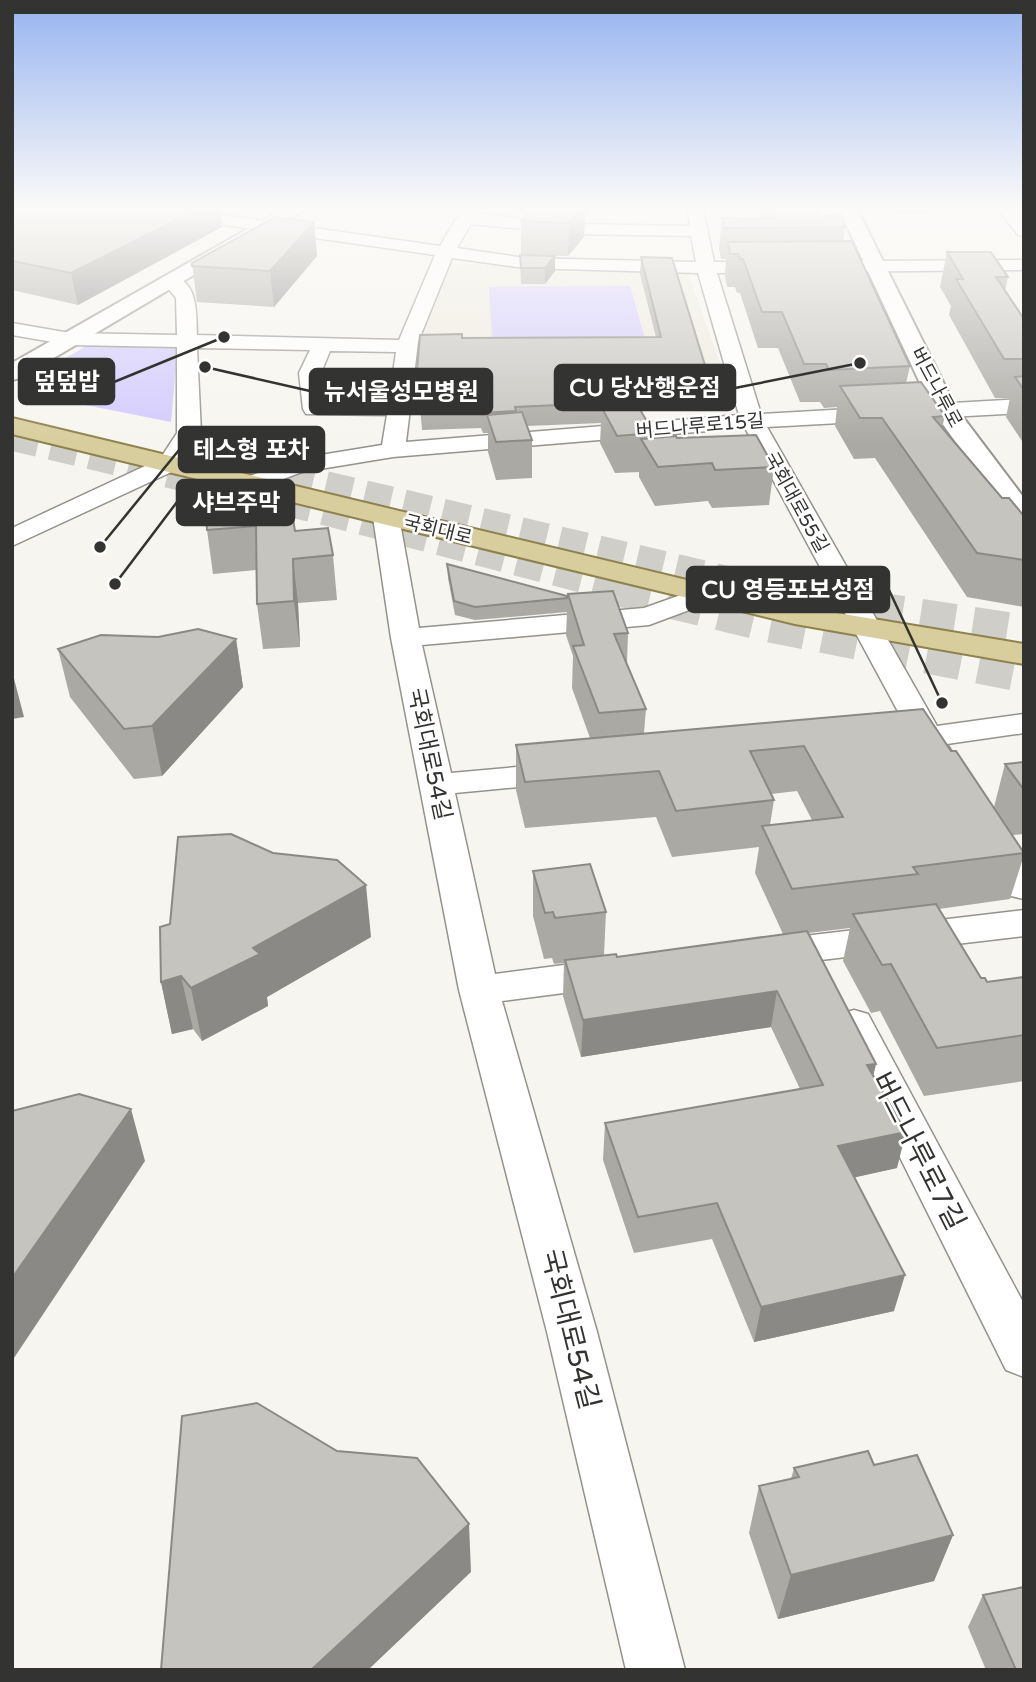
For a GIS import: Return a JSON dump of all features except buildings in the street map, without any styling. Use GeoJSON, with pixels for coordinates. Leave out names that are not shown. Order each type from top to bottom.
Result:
{"type":"FeatureCollection","features":[{"type":"Feature","properties":{"kind":"main road"},"geometry":{"type":"LineString","coordinates":[[12,373],[159,287]]}},
{"type":"Feature","properties":{"kind":"main road","name":"버드나루로"},"geometry":{"type":"LineString","coordinates":[[887,287],[944,409],[1024,517]]}},
{"type":"Feature","properties":{"kind":"main road","name":"국회대로"},"geometry":{"type":"LineString","coordinates":[[12,426],[795,615],[1024,654]]}},
{"type":"Feature","properties":{"kind":"street"},"geometry":{"type":"LineString","coordinates":[[12,538],[169,464],[189,433],[186,298],[177,287]]}},
{"type":"Feature","properties":{"kind":"street"},"geometry":{"type":"LineString","coordinates":[[393,450],[407,346],[431,287]]}},
{"type":"Feature","properties":{"kind":"street","name":"국회대로55길"},"geometry":{"type":"LineString","coordinates":[[712,287],[752,421],[928,738],[950,772]]}},
{"type":"Feature","properties":{"kind":"street"},"geometry":{"type":"LineString","coordinates":[[12,328],[70,338],[407,346]]}},
{"type":"Feature","properties":{"kind":"street"},"geometry":{"type":"LineString","coordinates":[[323,344],[310,373],[314,409],[399,408]]}},
{"type":"Feature","properties":{"kind":"street","name":"버드나루로15길"},"geometry":{"type":"LineString","coordinates":[[251,484],[296,466],[393,450],[752,421],[1024,406]]}},
{"type":"Feature","properties":{"kind":"street","name":"국회대로54길"},"geometry":{"type":"LineString","coordinates":[[386,517],[406,638],[479,990],[569,1320],[656,1670]]}},
{"type":"Feature","properties":{"kind":"street"},"geometry":{"type":"LineString","coordinates":[[406,638],[649,615],[706,594]]}},
{"type":"Feature","properties":{"kind":"street"},"geometry":{"type":"LineString","coordinates":[[872,743],[928,738],[1024,723]]}},
{"type":"Feature","properties":{"kind":"street"},"geometry":{"type":"LineString","coordinates":[[436,785],[595,770]]}},
{"type":"Feature","properties":{"kind":"street"},"geometry":{"type":"LineString","coordinates":[[972,807],[1024,887]]}},
{"type":"Feature","properties":{"kind":"street"},"geometry":{"type":"LineString","coordinates":[[731,958],[828,976],[1024,923]]}},
{"type":"Feature","properties":{"kind":"street"},"geometry":{"type":"LineString","coordinates":[[479,990],[648,968]]}},
{"type":"Feature","properties":{"kind":"street","name":"버드나루로7길"},"geometry":{"type":"LineString","coordinates":[[828,976],[1024,1354]]}},
{"type":"Feature","properties":{"kind":"shaded area"},"geometry":{"type":"Polygon","coordinates":[[[442,287],[693,287],[728,385],[432,393],[418,349],[442,287]]]}},
{"type":"Feature","properties":{"kind":"shaded area"},"geometry":{"type":"Polygon","coordinates":[[[489,287],[630,287],[648,349],[493,351],[489,287]]]}},
{"type":"Feature","properties":{"kind":"shaded area"},"geometry":{"type":"Polygon","coordinates":[[[93,342],[178,345],[171,422],[60,400],[42,372],[93,342]]]}},
{"type":"Feature","properties":{"kind":"tunnel"},"geometry":{"type":"LineString","coordinates":[[12,437],[326,512],[623,590]]}},
{"type":"Feature","properties":{"kind":"tunnel"},"geometry":{"type":"LineString","coordinates":[[209,457],[772,590]]}},
{"type":"Feature","properties":{"kind":"tunnel"},"geometry":{"type":"LineString","coordinates":[[616,588],[770,625],[1024,675]]}},
{"type":"Feature","properties":{"kind":"tunnel"},"geometry":{"type":"LineString","coordinates":[[764,588],[814,600],[1024,632]]}},
{"type":"Feature","properties":{"kind":"place","name":"덮덮밥"},"geometry":{"type":"Point","coordinates":[224,337]}},
{"type":"Feature","properties":{"kind":"place","name":"CU 당산행운점"},"geometry":{"type":"Point","coordinates":[860,363]}},
{"type":"Feature","properties":{"kind":"place","name":"뉴서울성모병원"},"geometry":{"type":"Point","coordinates":[205,367]}},
{"type":"Feature","properties":{"kind":"place","name":"테스형 포차"},"geometry":{"type":"Point","coordinates":[100,547]}},
{"type":"Feature","properties":{"kind":"place","name":"샤브주막"},"geometry":{"type":"Point","coordinates":[115,584]}},
{"type":"Feature","properties":{"kind":"place","name":"CU 영등포보성점"},"geometry":{"type":"Point","coordinates":[942,703]}}]}
